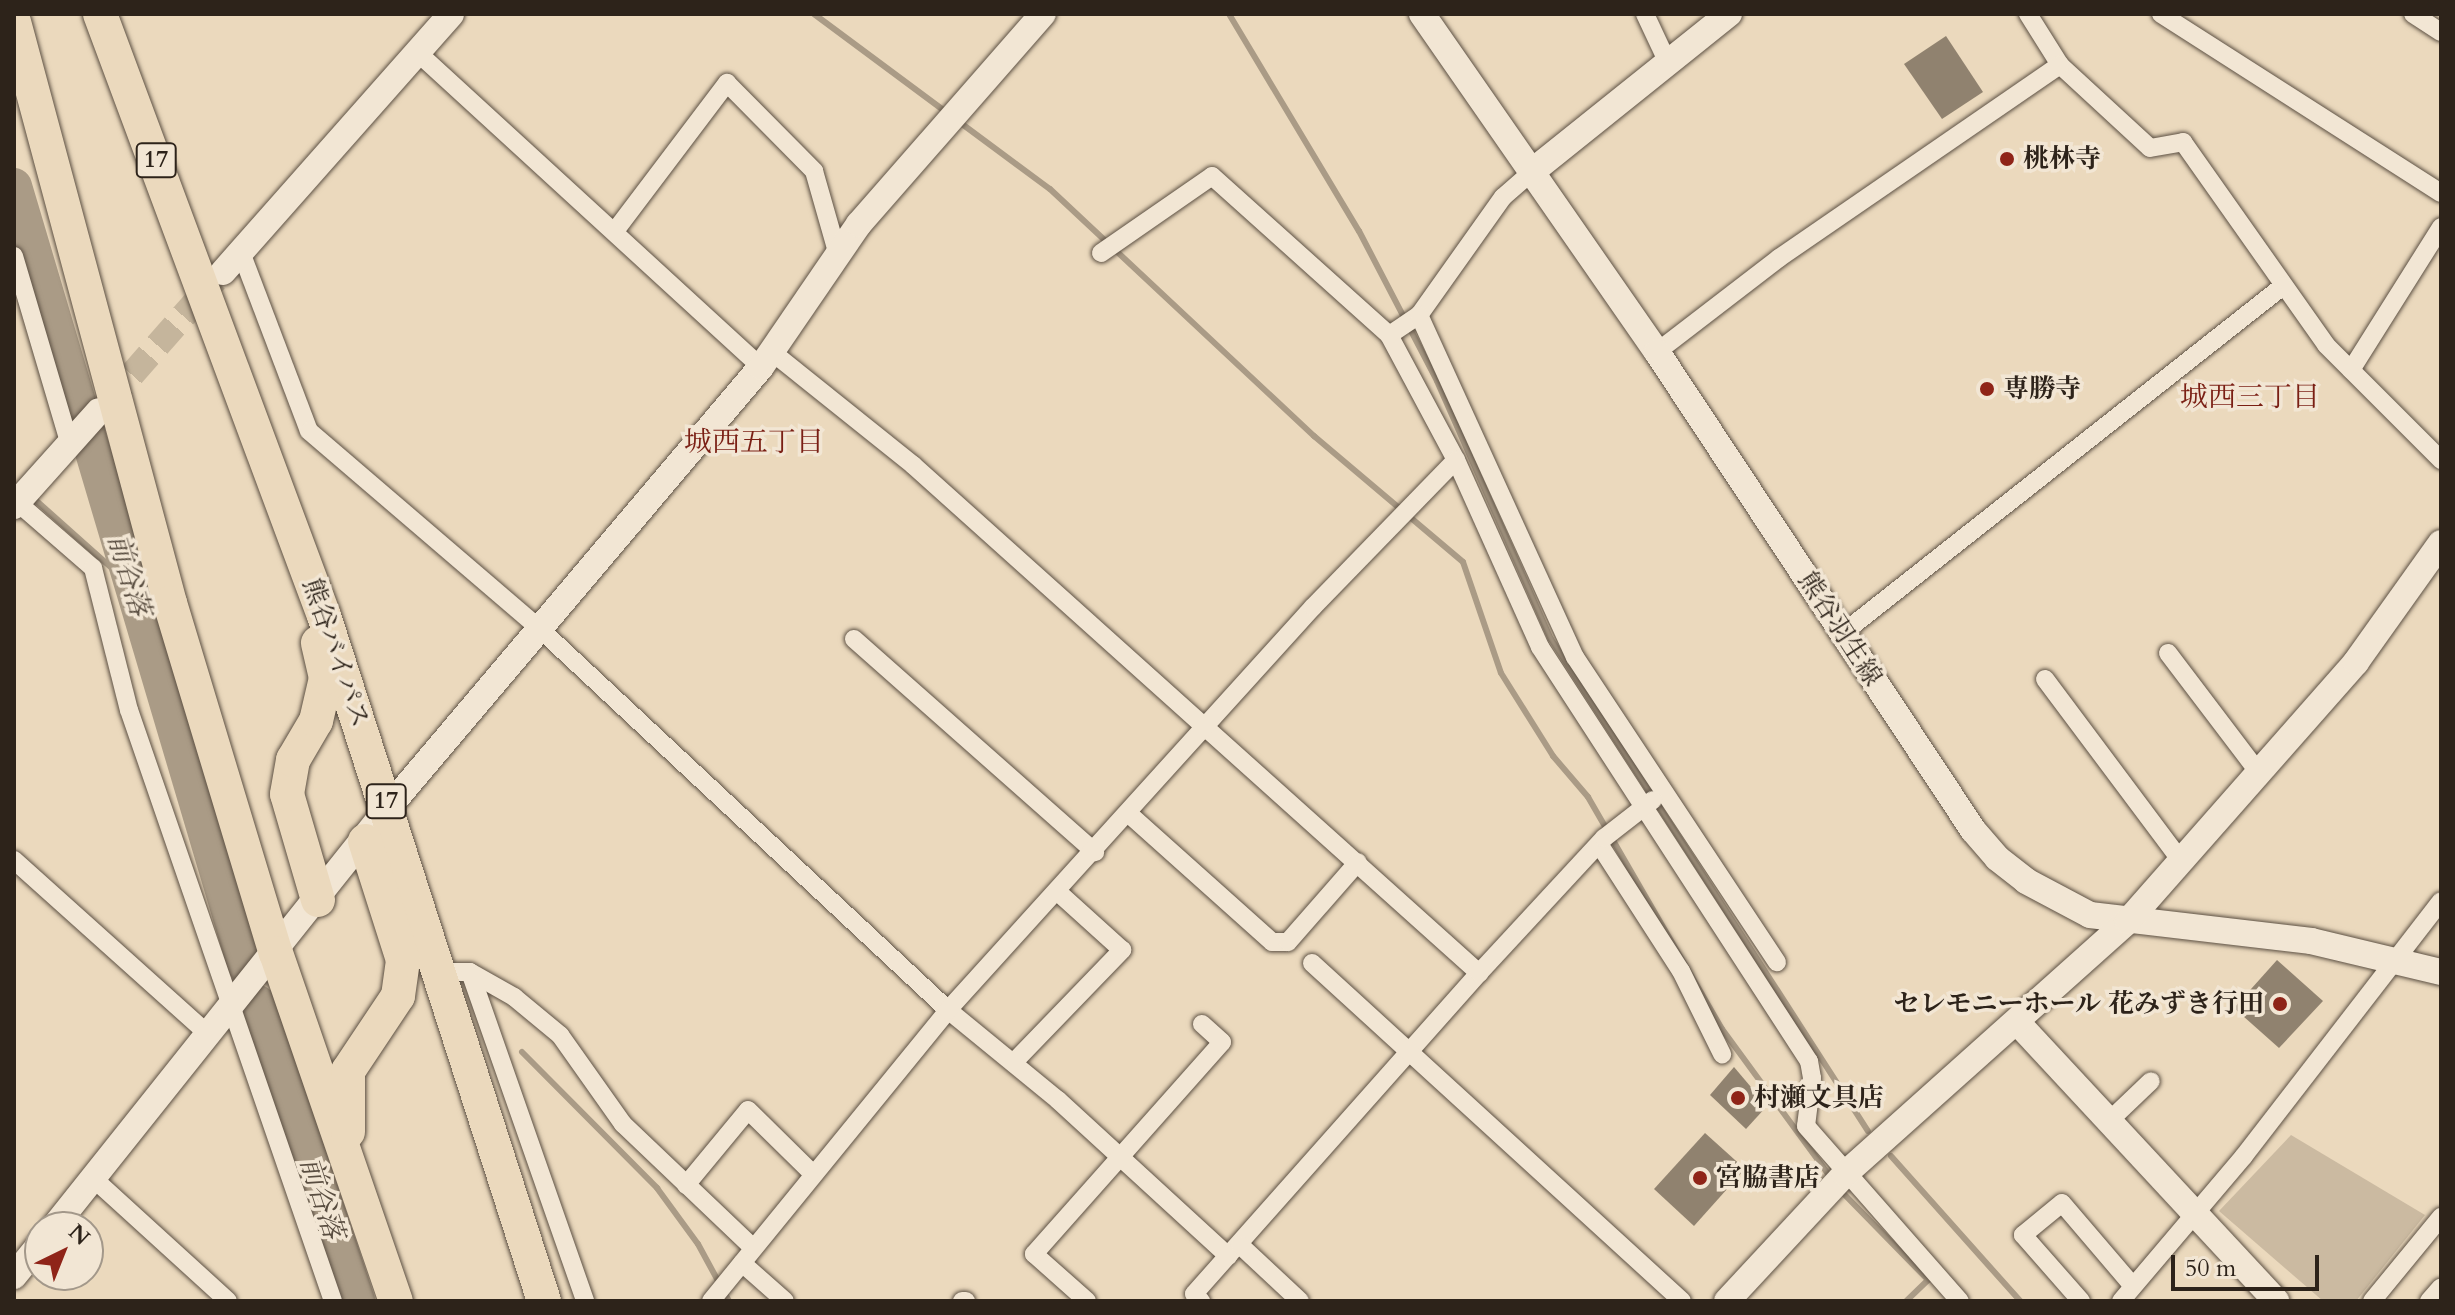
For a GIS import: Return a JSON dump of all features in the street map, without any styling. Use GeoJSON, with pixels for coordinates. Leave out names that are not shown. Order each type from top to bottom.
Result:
{"type":"FeatureCollection","features":[{"type":"Feature","properties":{"kind":"highway","name":"熊谷バイパス"},"geometry":{"type":"LineString","coordinates":[[100,14],[324,616],[388,808],[455,972],[544,1301]]}},
{"type":"Feature","properties":{"kind":"highway","name":"17"},"geometry":{"type":"LineString","coordinates":[[14,22],[170,603],[276,953],[396,1301]]}},
{"type":"Feature","properties":{"kind":"highway","name":"17"},"geometry":{"type":"LineString","coordinates":[[318,900],[287,794],[293,760],[316,721],[326,678],[317,636],[324,616]]}},
{"type":"Feature","properties":{"kind":"highway","name":"17"},"geometry":{"type":"LineString","coordinates":[[348,1156],[348,1071],[398,996],[403,960],[365,841]]}},
{"type":"Feature","properties":{"kind":"street"},"geometry":{"type":"LineString","coordinates":[[223,272],[451,14]]}},
{"type":"Feature","properties":{"kind":"street"},"geometry":{"type":"LineString","coordinates":[[67,1211],[210,1036],[388,808],[767,360],[837,252],[959,105],[1043,14]]}},
{"type":"Feature","properties":{"kind":"street","name":"熊谷羽生線"},"geometry":{"type":"LineString","coordinates":[[1422,14],[1534,170],[1973,830],[1997,858],[2060,900],[2090,915],[2311,941],[2398,958],[2441,972]]}},
{"type":"Feature","properties":{"kind":"street"},"geometry":{"type":"LineString","coordinates":[[1645,14],[1668,63]]}},
{"type":"Feature","properties":{"kind":"street"},"geometry":{"type":"LineString","coordinates":[[1406,325],[1503,197],[1729,14]]}},
{"type":"Feature","properties":{"kind":"street"},"geometry":{"type":"LineString","coordinates":[[2028,14],[2060,65],[2150,148],[2183,142],[2277,291],[2326,345],[2441,460]]}},
{"type":"Feature","properties":{"kind":"street"},"geometry":{"type":"LineString","coordinates":[[2161,14],[2441,193]]}},
{"type":"Feature","properties":{"kind":"street"},"geometry":{"type":"LineString","coordinates":[[2413,14],[2441,32]]}},
{"type":"Feature","properties":{"kind":"street"},"geometry":{"type":"LineString","coordinates":[[416,51],[615,231],[767,360],[913,465],[1208,724],[1479,973]]}},
{"type":"Feature","properties":{"kind":"street"},"geometry":{"type":"LineString","coordinates":[[1657,352],[1779,258],[2060,65]]}},
{"type":"Feature","properties":{"kind":"street"},"geometry":{"type":"LineString","coordinates":[[615,231],[727,83],[814,171],[837,252]]}},
{"type":"Feature","properties":{"kind":"street"},"geometry":{"type":"LineString","coordinates":[[1101,253],[1212,176],[1406,325],[1575,657],[1654,799],[1809,1061],[1812,1078],[1806,1126],[1839,1181],[1960,1301]]}},
{"type":"Feature","properties":{"kind":"street"},"geometry":{"type":"LineString","coordinates":[[2351,370],[2441,227]]}},
{"type":"Feature","properties":{"kind":"street"},"geometry":{"type":"LineString","coordinates":[[241,252],[309,431],[538,627],[948,1010],[1014,1062],[1119,1157],[1300,1301]]}},
{"type":"Feature","properties":{"kind":"street"},"geometry":{"type":"LineString","coordinates":[[14,256],[70,444]]}},
{"type":"Feature","properties":{"kind":"street"},"geometry":{"type":"LineString","coordinates":[[1843,633],[2277,291]]}},
{"type":"Feature","properties":{"kind":"street"},"geometry":{"type":"LineString","coordinates":[[1406,325],[1456,460],[1540,647],[1777,962]]}},
{"type":"Feature","properties":{"kind":"street"},"geometry":{"type":"LineString","coordinates":[[99,411],[20,498],[93,568],[129,710],[333,1301]]}},
{"type":"Feature","properties":{"kind":"street"},"geometry":{"type":"LineString","coordinates":[[711,1301],[812,1173],[948,1010],[1059,893],[1208,724],[1404,511],[1456,460]]}},
{"type":"Feature","properties":{"kind":"street"},"geometry":{"type":"LineString","coordinates":[[1727,1301],[1839,1181],[2128,921],[2356,662],[2441,543]]}},
{"type":"Feature","properties":{"kind":"street"},"geometry":{"type":"LineString","coordinates":[[854,639],[1095,852]]}},
{"type":"Feature","properties":{"kind":"street"},"geometry":{"type":"LineString","coordinates":[[2168,653],[2260,774]]}},
{"type":"Feature","properties":{"kind":"street"},"geometry":{"type":"LineString","coordinates":[[2045,679],[2182,862]]}},
{"type":"Feature","properties":{"kind":"street"},"geometry":{"type":"LineString","coordinates":[[1194,1299],[1479,973],[1605,837],[1654,799]]}},
{"type":"Feature","properties":{"kind":"street"},"geometry":{"type":"LineString","coordinates":[[1129,814],[1272,942],[1288,942],[1358,862]]}},
{"type":"Feature","properties":{"kind":"street"},"geometry":{"type":"LineString","coordinates":[[1605,837],[1681,971],[1722,1054]]}},
{"type":"Feature","properties":{"kind":"street"},"geometry":{"type":"LineString","coordinates":[[14,860],[210,1036]]}},
{"type":"Feature","properties":{"kind":"street"},"geometry":{"type":"LineString","coordinates":[[1014,1062],[1122,950],[1059,893]]}},
{"type":"Feature","properties":{"kind":"street"},"geometry":{"type":"LineString","coordinates":[[2081,1301],[2023,1235],[2062,1203],[2127,1293],[2441,901]]}},
{"type":"Feature","properties":{"kind":"street"},"geometry":{"type":"LineString","coordinates":[[1312,963],[1682,1301]]}},
{"type":"Feature","properties":{"kind":"street"},"geometry":{"type":"LineString","coordinates":[[455,972],[514,997],[560,1035],[623,1124],[686,1185],[785,1301]]}},
{"type":"Feature","properties":{"kind":"street"},"geometry":{"type":"LineString","coordinates":[[455,972],[585,1301]]}},
{"type":"Feature","properties":{"kind":"street"},"geometry":{"type":"LineString","coordinates":[[2017,1022],[2191,1215],[2276,1301]]}},
{"type":"Feature","properties":{"kind":"street"},"geometry":{"type":"LineString","coordinates":[[1087,1301],[1034,1254],[1222,1042],[1202,1024]]}},
{"type":"Feature","properties":{"kind":"street"},"geometry":{"type":"LineString","coordinates":[[2108,1122],[2151,1081]]}},
{"type":"Feature","properties":{"kind":"street"},"geometry":{"type":"LineString","coordinates":[[686,1185],[748,1110],[812,1173]]}},
{"type":"Feature","properties":{"kind":"street"},"geometry":{"type":"LineString","coordinates":[[94,1179],[228,1301]]}},
{"type":"Feature","properties":{"kind":"street"},"geometry":{"type":"LineString","coordinates":[[2372,1301],[2441,1217]]}},
{"type":"Feature","properties":{"kind":"street"},"geometry":{"type":"LineString","coordinates":[[2429,1301],[2441,1287]]}},
{"type":"Feature","properties":{"kind":"shaded area"},"geometry":{"type":"Polygon","coordinates":[[[2291,1135],[2425,1215],[2356,1301],[2323,1301],[2219,1211],[2291,1135]]]}},
{"type":"Feature","properties":{"kind":"building"},"geometry":{"type":"Polygon","coordinates":[[[1946,36],[1983,92],[1942,119],[1904,64],[1946,36]]]}},
{"type":"Feature","properties":{"kind":"building"},"geometry":{"type":"Polygon","coordinates":[[[2277,960],[2323,1001],[2279,1048],[2234,1008],[2277,960]]]}},
{"type":"Feature","properties":{"kind":"building"},"geometry":{"type":"Polygon","coordinates":[[[1734,1067],[1767,1106],[1746,1129],[1710,1095],[1734,1067]]]}},
{"type":"Feature","properties":{"kind":"building"},"geometry":{"type":"Polygon","coordinates":[[[1705,1133],[1745,1169],[1694,1226],[1654,1189],[1705,1133]]]}},
{"type":"Feature","properties":{"kind":"waterway"},"geometry":{"type":"LineString","coordinates":[[814,14],[946,112]]}},
{"type":"Feature","properties":{"kind":"waterway"},"geometry":{"type":"LineString","coordinates":[[1229,14],[1359,231],[1437,381],[1551,639],[1868,1131]]}},
{"type":"Feature","properties":{"kind":"waterway"},"geometry":{"type":"LineString","coordinates":[[958,121],[1050,189],[1314,436],[1463,562],[1501,673],[1553,756],[1588,797],[1722,1029],[1831,1178]]}},
{"type":"Feature","properties":{"kind":"waterway","name":"前谷落"},"geometry":{"type":"LineString","coordinates":[[14,186],[245,965]]}},
{"type":"Feature","properties":{"kind":"waterway"},"geometry":{"type":"LineString","coordinates":[[31,496],[133,587]]}},
{"type":"Feature","properties":{"kind":"waterway","name":"前谷落"},"geometry":{"type":"LineString","coordinates":[[258,1003],[357,1301]]}},
{"type":"Feature","properties":{"kind":"waterway"},"geometry":{"type":"LineString","coordinates":[[522,1052],[657,1188],[698,1244],[729,1301]]}},
{"type":"Feature","properties":{"kind":"waterway"},"geometry":{"type":"LineString","coordinates":[[1891,1156],[2020,1301]]}},
{"type":"Feature","properties":{"kind":"waterway"},"geometry":{"type":"LineString","coordinates":[[1840,1190],[1928,1280],[1906,1301]]}},
{"type":"Feature","properties":{"kind":"tunnel"},"geometry":{"type":"LineString","coordinates":[[106,404],[215,280]]}},
{"type":"Feature","properties":{"kind":"place","name":"桃林寺"},"geometry":{"type":"Point","coordinates":[2007,159]}},
{"type":"Feature","properties":{"kind":"place","name":"専勝寺"},"geometry":{"type":"Point","coordinates":[1987,389]}},
{"type":"Feature","properties":{"kind":"place","name":"セレモニーホール 花みずき行田"},"geometry":{"type":"Point","coordinates":[2280,1004]}},
{"type":"Feature","properties":{"kind":"place","name":"村瀬文具店"},"geometry":{"type":"Point","coordinates":[1738,1098]}},
{"type":"Feature","properties":{"kind":"place","name":"宮脇書店"},"geometry":{"type":"Point","coordinates":[1700,1178]}},
{"type":"Feature","properties":{"kind":"district","name":"城西三丁目"},"geometry":{"type":"Point","coordinates":[2250,397]}},
{"type":"Feature","properties":{"kind":"district","name":"城西五丁目"},"geometry":{"type":"Point","coordinates":[754,442]}}]}
